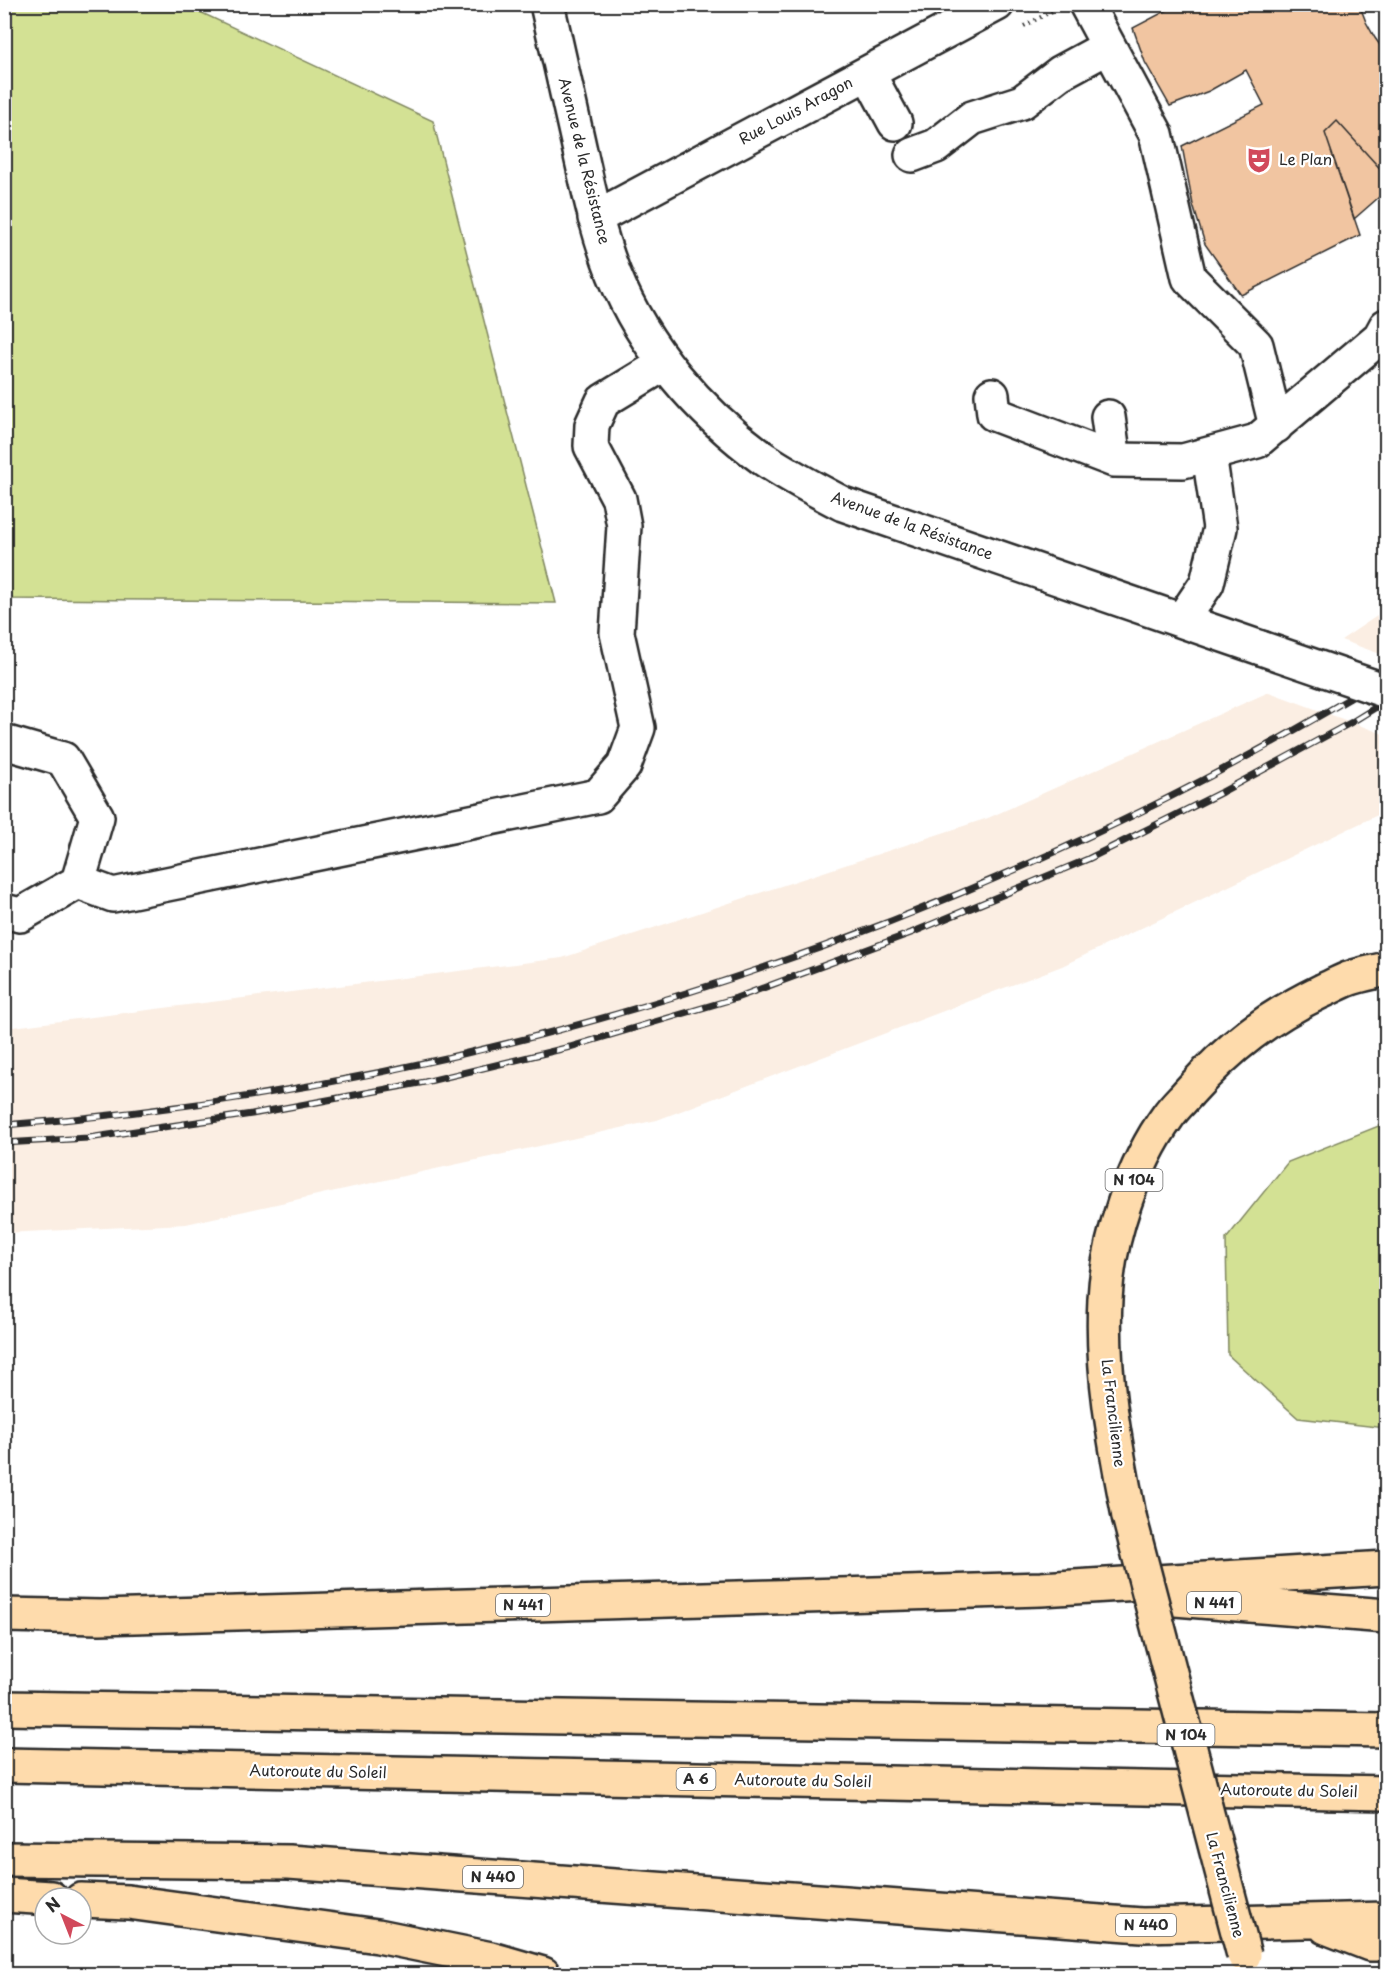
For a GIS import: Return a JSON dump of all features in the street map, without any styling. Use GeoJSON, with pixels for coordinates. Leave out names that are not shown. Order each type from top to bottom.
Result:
{"type":"FeatureCollection","features":[{"type":"Feature","properties":{"kind":"highway","name":"La Francilienne"},"geometry":{"type":"LineString","coordinates":[[1246,1965],[1129,1516],[1111,1420],[1105,1371],[1105,1296],[1112,1251],[1125,1199],[1148,1148],[1168,1115],[1197,1082],[1239,1042],[1296,1004],[1351,978],[1386,969]]}},
{"type":"Feature","properties":{"kind":"highway"},"geometry":{"type":"LineString","coordinates":[[1041,1589],[1386,1568]]}},
{"type":"Feature","properties":{"kind":"highway","name":"N 441"},"geometry":{"type":"LineString","coordinates":[[4,1615],[112,1617],[1041,1589],[1386,1616]]}},
{"type":"Feature","properties":{"kind":"highway"},"geometry":{"type":"LineString","coordinates":[[4,1708],[1386,1730]]}},
{"type":"Feature","properties":{"kind":"highway","name":"Autoroute du Soleil"},"geometry":{"type":"LineString","coordinates":[[4,1766],[1386,1793]]}},
{"type":"Feature","properties":{"kind":"highway","name":"N 440"},"geometry":{"type":"LineString","coordinates":[[4,1859],[289,1862],[1142,1925],[1386,1919]]}},
{"type":"Feature","properties":{"kind":"highway"},"geometry":{"type":"LineString","coordinates":[[4,1895],[33,1897]]}},
{"type":"Feature","properties":{"kind":"highway"},"geometry":{"type":"LineString","coordinates":[[93,1901],[128,1902],[378,1936],[491,1959],[543,1974]]}},
{"type":"Feature","properties":{"kind":"highway"},"geometry":{"type":"LineString","coordinates":[[1313,1922],[1370,1944],[1386,1944]]}},
{"type":"Feature","properties":{"kind":"street","name":"Avenue de la Résistance"},"geometry":{"type":"LineString","coordinates":[[547,4],[595,218],[614,274],[625,298],[664,364],[714,416],[764,459],[843,504],[1386,692]]}},
{"type":"Feature","properties":{"kind":"street"},"geometry":{"type":"LineString","coordinates":[[1086,4],[1156,134],[1189,278],[1256,345],[1275,426]]}},
{"type":"Feature","properties":{"kind":"street","name":"Rue Louis Aragon"},"geometry":{"type":"LineString","coordinates":[[595,218],[998,5]]}},
{"type":"Feature","properties":{"kind":"street"},"geometry":{"type":"LineString","coordinates":[[912,155],[936,146],[972,118],[1022,102],[1060,73],[1108,46]]}},
{"type":"Feature","properties":{"kind":"street"},"geometry":{"type":"LineString","coordinates":[[868,73],[895,123]]}},
{"type":"Feature","properties":{"kind":"street"},"geometry":{"type":"LineString","coordinates":[[992,395],[994,414],[1114,460],[1183,460],[1257,441],[1380,337],[1386,326]]}},
{"type":"Feature","properties":{"kind":"street"},"geometry":{"type":"LineString","coordinates":[[78,882],[114,895],[598,796],[624,766],[638,728],[617,633],[624,526],[619,499],[591,446],[592,425],[603,401],[664,364]]}},
{"type":"Feature","properties":{"kind":"street"},"geometry":{"type":"LineString","coordinates":[[1108,417],[1114,460]]}},
{"type":"Feature","properties":{"kind":"street"},"geometry":{"type":"LineString","coordinates":[[1182,620],[1207,583],[1220,528],[1209,454]]}},
{"type":"Feature","properties":{"kind":"street"},"geometry":{"type":"LineString","coordinates":[[4,742],[63,759],[97,817],[78,882],[20,915],[4,911]]}},
{"type":"Feature","properties":{"kind":"shaded area"},"geometry":{"type":"Polygon","coordinates":[[[1386,610],[1386,656],[1341,640],[1386,610]]]}},
{"type":"Feature","properties":{"kind":"shaded area"},"geometry":{"type":"Polygon","coordinates":[[[1269,692],[1386,735],[1386,811],[1062,966],[657,1120],[186,1224],[5,1233],[5,1028],[562,958],[988,818],[1269,692]]]}},
{"type":"Feature","properties":{"kind":"green space"},"geometry":{"type":"Polygon","coordinates":[[[5,4],[185,5],[433,121],[556,603],[5,599],[5,4]]]}},
{"type":"Feature","properties":{"kind":"green space"},"geometry":{"type":"Polygon","coordinates":[[[1386,1123],[1386,1428],[1298,1418],[1228,1355],[1226,1239],[1288,1162],[1386,1123]]]}},
{"type":"Feature","properties":{"kind":"building","name":"Le Plan"},"geometry":{"type":"Polygon","coordinates":[[[1179,4],[1362,4],[1364,9],[1361,9],[1375,38],[1380,45],[1386,39],[1386,175],[1337,121],[1325,133],[1360,235],[1241,295],[1205,244],[1193,205],[1182,146],[1264,105],[1246,70],[1209,91],[1170,106],[1145,62],[1133,28],[1179,4]]]}},
{"type":"Feature","properties":{"kind":"building"},"geometry":{"type":"Polygon","coordinates":[[[1337,121],[1386,175],[1386,191],[1354,219],[1325,133],[1337,121]]]}},
{"type":"Feature","properties":{"kind":"railway"},"geometry":{"type":"LineString","coordinates":[[4,1125],[144,1111],[282,1091],[420,1064],[556,1031],[690,992],[823,947],[953,896],[1081,840],[1236,763],[1386,677]]}},
{"type":"Feature","properties":{"kind":"railway"},"geometry":{"type":"LineString","coordinates":[[4,1143],[88,1138],[252,1114],[425,1082],[570,1047],[736,998],[911,933],[1088,859],[1222,792],[1352,722],[1386,701]]}},
{"type":"Feature","properties":{"kind":"place","name":"Le Plan"},"geometry":{"type":"Point","coordinates":[1259,160]}}]}
